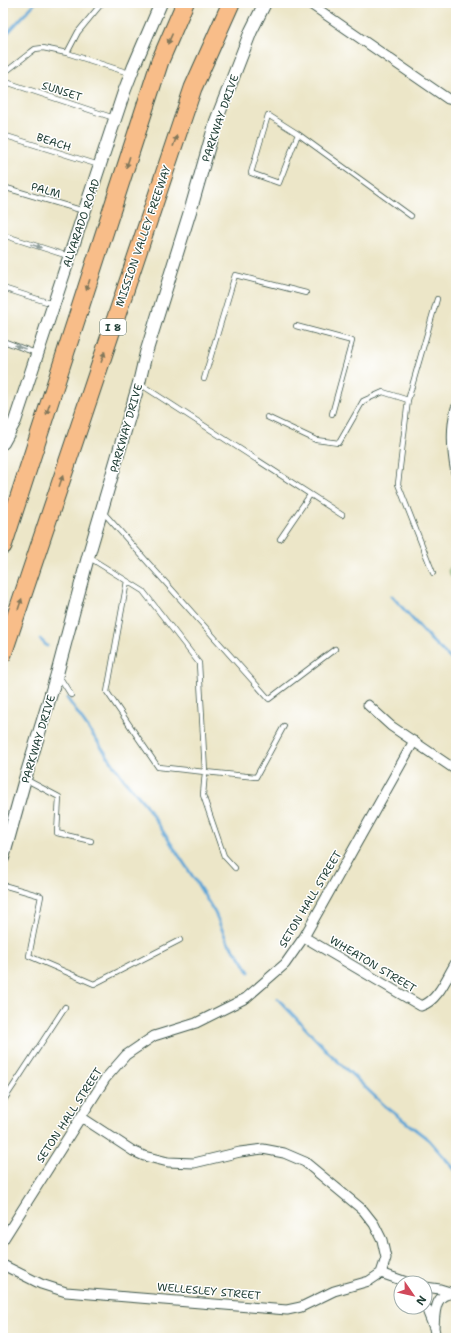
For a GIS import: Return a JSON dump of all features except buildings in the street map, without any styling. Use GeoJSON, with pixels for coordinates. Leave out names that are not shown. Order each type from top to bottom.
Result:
{"type":"FeatureCollection","features":[{"type":"Feature","properties":{"kind":"highway"},"geometry":{"type":"LineString","coordinates":[[3,546],[160,61],[185,3]]}},
{"type":"Feature","properties":{"kind":"highway","name":"MISSION VALLEY FREEWAY"},"geometry":{"type":"LineString","coordinates":[[3,654],[193,88],[231,3]]}},
{"type":"Feature","properties":{"kind":"street","name":"ALVARADO ROAD"},"geometry":{"type":"LineString","coordinates":[[4,440],[15,421],[131,74],[161,3]]}},
{"type":"Feature","properties":{"kind":"street","name":"PARKWAY DRIVE"},"geometry":{"type":"LineString","coordinates":[[3,858],[57,674],[88,557],[139,383],[146,353],[192,205],[216,121],[251,31],[265,3]]}},
{"type":"Feature","properties":{"kind":"street"},"geometry":{"type":"LineString","coordinates":[[309,3],[448,99],[456,101]]}},
{"type":"Feature","properties":{"kind":"street"},"geometry":{"type":"LineString","coordinates":[[456,408],[452,443],[456,473]]}},
{"type":"Feature","properties":{"kind":"street"},"geometry":{"type":"LineString","coordinates":[[368,705],[391,726],[456,770]]}},
{"type":"Feature","properties":{"kind":"street","name":"SETON HALL STREET"},"geometry":{"type":"LineString","coordinates":[[3,1240],[105,1079],[126,1055],[154,1036],[196,1023],[246,998],[285,964],[304,937],[414,741]]}},
{"type":"Feature","properties":{"kind":"street","name":"WHEATON STREET"},"geometry":{"type":"LineString","coordinates":[[304,937],[421,1006],[428,1004],[437,994],[456,962]]}},
{"type":"Feature","properties":{"kind":"street"},"geometry":{"type":"LineString","coordinates":[[81,1117],[133,1151],[156,1160],[194,1163],[240,1152],[263,1149],[284,1152],[300,1159],[363,1210],[371,1220],[378,1231],[386,1258],[381,1273],[393,1277]]}},
{"type":"Feature","properties":{"kind":"street","name":"WELLESLEY STREET"},"geometry":{"type":"LineString","coordinates":[[3,1265],[41,1284],[66,1292],[287,1310],[301,1307],[334,1291],[369,1282],[381,1273]]}},
{"type":"Feature","properties":{"kind":"street"},"geometry":{"type":"LineString","coordinates":[[433,1288],[455,1293]]}},
{"type":"Feature","properties":{"kind":"street"},"geometry":{"type":"LineString","coordinates":[[434,1328],[437,1302],[446,1295],[455,1293]]}},
{"type":"Feature","properties":{"kind":"street"},"geometry":{"type":"LineString","coordinates":[[429,1315],[436,1338]]}},
{"type":"Feature","properties":{"kind":"lane"},"geometry":{"type":"LineString","coordinates":[[67,53],[78,32],[102,3]]}},
{"type":"Feature","properties":{"kind":"lane"},"geometry":{"type":"LineString","coordinates":[[3,74],[35,49],[43,48],[67,53],[131,74]]}},
{"type":"Feature","properties":{"kind":"lane","name":"SUNSET"},"geometry":{"type":"LineString","coordinates":[[3,81],[116,119]]}},
{"type":"Feature","properties":{"kind":"lane"},"geometry":{"type":"LineString","coordinates":[[298,134],[279,182],[250,173],[268,115],[298,134],[411,216]]}},
{"type":"Feature","properties":{"kind":"lane","name":"BEACH"},"geometry":{"type":"LineString","coordinates":[[3,135],[100,165]]}},
{"type":"Feature","properties":{"kind":"lane","name":"PALM"},"geometry":{"type":"LineString","coordinates":[[3,187],[85,211]]}},
{"type":"Feature","properties":{"kind":"lane"},"geometry":{"type":"LineString","coordinates":[[3,235],[69,257]]}},
{"type":"Feature","properties":{"kind":"lane"},"geometry":{"type":"LineString","coordinates":[[204,379],[235,275],[306,293]]}},
{"type":"Feature","properties":{"kind":"lane"},"geometry":{"type":"LineString","coordinates":[[3,288],[54,304]]}},
{"type":"Feature","properties":{"kind":"lane"},"geometry":{"type":"LineString","coordinates":[[434,573],[398,484],[408,400],[437,299]]}},
{"type":"Feature","properties":{"kind":"lane"},"geometry":{"type":"LineString","coordinates":[[296,326],[352,340],[332,414]]}},
{"type":"Feature","properties":{"kind":"lane"},"geometry":{"type":"LineString","coordinates":[[3,341],[38,353]]}},
{"type":"Feature","properties":{"kind":"lane"},"geometry":{"type":"LineString","coordinates":[[139,383],[342,515]]}},
{"type":"Feature","properties":{"kind":"lane"},"geometry":{"type":"LineString","coordinates":[[267,417],[316,440],[339,443],[363,401],[383,392],[408,400]]}},
{"type":"Feature","properties":{"kind":"lane"},"geometry":{"type":"LineString","coordinates":[[280,540],[310,495]]}},
{"type":"Feature","properties":{"kind":"lane"},"geometry":{"type":"LineString","coordinates":[[101,511],[269,699],[335,650]]}},
{"type":"Feature","properties":{"kind":"lane"},"geometry":{"type":"LineString","coordinates":[[88,557],[143,591],[199,663],[205,772],[203,795],[224,856],[235,868]]}},
{"type":"Feature","properties":{"kind":"lane"},"geometry":{"type":"LineString","coordinates":[[127,581],[107,692],[158,767],[256,777],[284,726]]}},
{"type":"Feature","properties":{"kind":"lane"},"geometry":{"type":"LineString","coordinates":[[57,674],[71,695]]}},
{"type":"Feature","properties":{"kind":"lane"},"geometry":{"type":"LineString","coordinates":[[25,779],[59,797],[57,833],[91,841]]}},
{"type":"Feature","properties":{"kind":"lane"},"geometry":{"type":"LineString","coordinates":[[3,885],[41,896],[29,956],[94,984],[180,940]]}},
{"type":"Feature","properties":{"kind":"lane"},"geometry":{"type":"LineString","coordinates":[[3,1100],[65,1007]]}},
{"type":"Feature","properties":{"kind":"green space"},"geometry":{"type":"Polygon","coordinates":[[[456,559],[456,584],[448,571],[456,559]]]}},
{"type":"Feature","properties":{"kind":"waterway"},"geometry":{"type":"LineString","coordinates":[[3,38],[35,3]]}},
{"type":"Feature","properties":{"kind":"waterway"},"geometry":{"type":"LineString","coordinates":[[392,596],[433,642],[456,664]]}},
{"type":"Feature","properties":{"kind":"waterway"},"geometry":{"type":"LineString","coordinates":[[40,639],[47,646]]}},
{"type":"Feature","properties":{"kind":"waterway"},"geometry":{"type":"LineString","coordinates":[[67,698],[123,778],[145,804],[195,880],[215,913],[227,941],[241,958],[249,972]]}},
{"type":"Feature","properties":{"kind":"waterway"},"geometry":{"type":"LineString","coordinates":[[278,999],[328,1052],[385,1106],[429,1140],[456,1171]]}}]}
